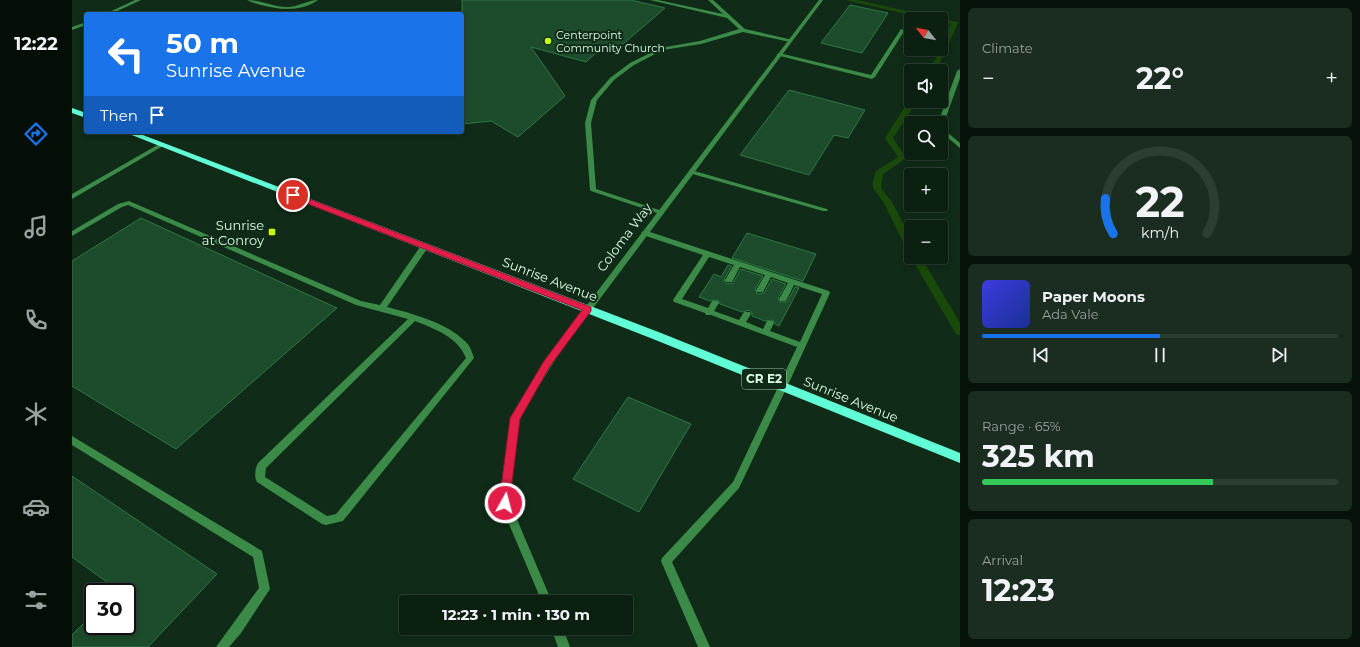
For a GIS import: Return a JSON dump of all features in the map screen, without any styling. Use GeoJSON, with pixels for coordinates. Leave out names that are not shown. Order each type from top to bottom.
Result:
{"type":"FeatureCollection","features":[{"type":"Feature","properties":{"kind":"main road"},"geometry":{"type":"LineString","coordinates":[[72,110],[84,115]]}},
{"type":"Feature","properties":{"kind":"main road","name":"Sunrise Avenue"},"geometry":{"type":"LineString","coordinates":[[133,134],[588,309],[960,458]]}},
{"type":"Feature","properties":{"kind":"street"},"geometry":{"type":"LineString","coordinates":[[112,12],[139,0]]}},
{"type":"Feature","properties":{"kind":"street"},"geometry":{"type":"LineString","coordinates":[[249,0],[278,8],[292,10],[316,0]]}},
{"type":"Feature","properties":{"kind":"street"},"geometry":{"type":"LineString","coordinates":[[652,0],[729,17]]}},
{"type":"Feature","properties":{"kind":"street"},"geometry":{"type":"LineString","coordinates":[[710,0],[743,30]]}},
{"type":"Feature","properties":{"kind":"street","name":"Coloma Way"},"geometry":{"type":"LineString","coordinates":[[544,595],[505,503],[515,418],[547,363],[821,0]]}},
{"type":"Feature","properties":{"kind":"street"},"geometry":{"type":"LineString","coordinates":[[72,29],[84,24]]}},
{"type":"Feature","properties":{"kind":"street"},"geometry":{"type":"LineString","coordinates":[[660,212],[593,190],[588,123],[594,100],[612,79],[632,64],[662,49],[713,39],[743,30],[790,40]]}},
{"type":"Feature","properties":{"kind":"street"},"geometry":{"type":"LineString","coordinates":[[779,55],[872,77],[903,30]]}},
{"type":"Feature","properties":{"kind":"street"},"geometry":{"type":"LineString","coordinates":[[944,116],[960,71]]}},
{"type":"Feature","properties":{"kind":"street"},"geometry":{"type":"LineString","coordinates":[[948,135],[960,146]]}},
{"type":"Feature","properties":{"kind":"street"},"geometry":{"type":"LineString","coordinates":[[72,197],[161,145]]}},
{"type":"Feature","properties":{"kind":"street"},"geometry":{"type":"LineString","coordinates":[[691,172],[825,210]]}},
{"type":"Feature","properties":{"kind":"street"},"geometry":{"type":"LineString","coordinates":[[72,234],[120,205],[129,203],[360,303],[382,307],[414,318],[452,335],[464,344],[470,358],[339,518],[326,521],[260,479],[261,466],[414,318]]}},
{"type":"Feature","properties":{"kind":"street"},"geometry":{"type":"LineString","coordinates":[[645,233],[826,293],[736,485],[666,561],[704,647]]}},
{"type":"Feature","properties":{"kind":"street"},"geometry":{"type":"LineString","coordinates":[[382,307],[425,246]]}},
{"type":"Feature","properties":{"kind":"street"},"geometry":{"type":"LineString","coordinates":[[707,254],[677,300],[802,346]]}},
{"type":"Feature","properties":{"kind":"street"},"geometry":{"type":"LineString","coordinates":[[729,280],[738,264]]}},
{"type":"Feature","properties":{"kind":"street"},"geometry":{"type":"LineString","coordinates":[[760,290],[769,274]]}},
{"type":"Feature","properties":{"kind":"street"},"geometry":{"type":"LineString","coordinates":[[783,299],[792,282]]}},
{"type":"Feature","properties":{"kind":"street"},"geometry":{"type":"LineString","coordinates":[[709,313],[716,303]]}},
{"type":"Feature","properties":{"kind":"street"},"geometry":{"type":"LineString","coordinates":[[741,324],[747,314]]}},
{"type":"Feature","properties":{"kind":"street"},"geometry":{"type":"LineString","coordinates":[[765,333],[770,323]]}},
{"type":"Feature","properties":{"kind":"street"},"geometry":{"type":"LineString","coordinates":[[72,440],[258,554],[266,589],[238,629],[222,647]]}},
{"type":"Feature","properties":{"kind":"street"},"geometry":{"type":"LineString","coordinates":[[560,635],[564,647]]}},
{"type":"Feature","properties":{"kind":"building"},"geometry":{"type":"Polygon","coordinates":[[[462,0],[631,0],[665,8],[616,50],[598,51],[586,62],[531,47],[565,96],[518,137],[491,121],[464,124],[464,12],[462,12],[462,0]]]}},
{"type":"Feature","properties":{"kind":"building"},"geometry":{"type":"Polygon","coordinates":[[[850,5],[888,13],[862,53],[821,43],[850,5]]]}},
{"type":"Feature","properties":{"kind":"building"},"geometry":{"type":"Polygon","coordinates":[[[789,90],[865,110],[848,138],[834,135],[809,175],[740,155],[789,90]]]}},
{"type":"Feature","properties":{"kind":"building"},"geometry":{"type":"Polygon","coordinates":[[[141,218],[337,308],[176,449],[72,386],[72,261],[141,218]]]}},
{"type":"Feature","properties":{"kind":"building"},"geometry":{"type":"Polygon","coordinates":[[[747,233],[816,254],[803,281],[732,258],[747,233]]]}},
{"type":"Feature","properties":{"kind":"building"},"geometry":{"type":"Polygon","coordinates":[[[728,265],[732,266],[724,279],[726,284],[733,283],[741,269],[763,276],[755,289],[757,294],[764,293],[772,279],[786,284],[778,298],[780,302],[787,302],[795,287],[799,288],[779,326],[775,324],[773,320],[765,321],[752,316],[750,310],[742,312],[720,304],[718,300],[710,301],[699,297],[714,274],[721,277],[728,265]]]}},
{"type":"Feature","properties":{"kind":"building"},"geometry":{"type":"Polygon","coordinates":[[[628,397],[691,424],[639,512],[573,479],[628,397]]]}},
{"type":"Feature","properties":{"kind":"building"},"geometry":{"type":"Polygon","coordinates":[[[72,476],[217,574],[148,647],[72,647],[72,635],[84,623],[84,635],[136,635],[136,583],[108,583],[72,557],[72,476]]]}},
{"type":"Feature","properties":{"kind":"waterway"},"geometry":{"type":"LineString","coordinates":[[849,0],[955,23],[937,64]]}},
{"type":"Feature","properties":{"kind":"waterway"},"geometry":{"type":"LineString","coordinates":[[904,234],[888,202],[877,188],[877,181],[879,173],[902,158],[889,138],[908,108]]}},
{"type":"Feature","properties":{"kind":"waterway"},"geometry":{"type":"LineString","coordinates":[[920,264],[960,331]]}},
{"type":"Feature","properties":{"kind":"place","name":"Centerpoint Community Church"},"geometry":{"type":"Point","coordinates":[548,41]}},
{"type":"Feature","properties":{"kind":"place","name":"Sunrise at Conroy"},"geometry":{"type":"Point","coordinates":[272,232]}},
{"type":"Feature","properties":{"kind":"route"},"geometry":{"type":"LineString","coordinates":[[293,195],[588,309],[547,363],[515,418],[505,503]]}}]}
